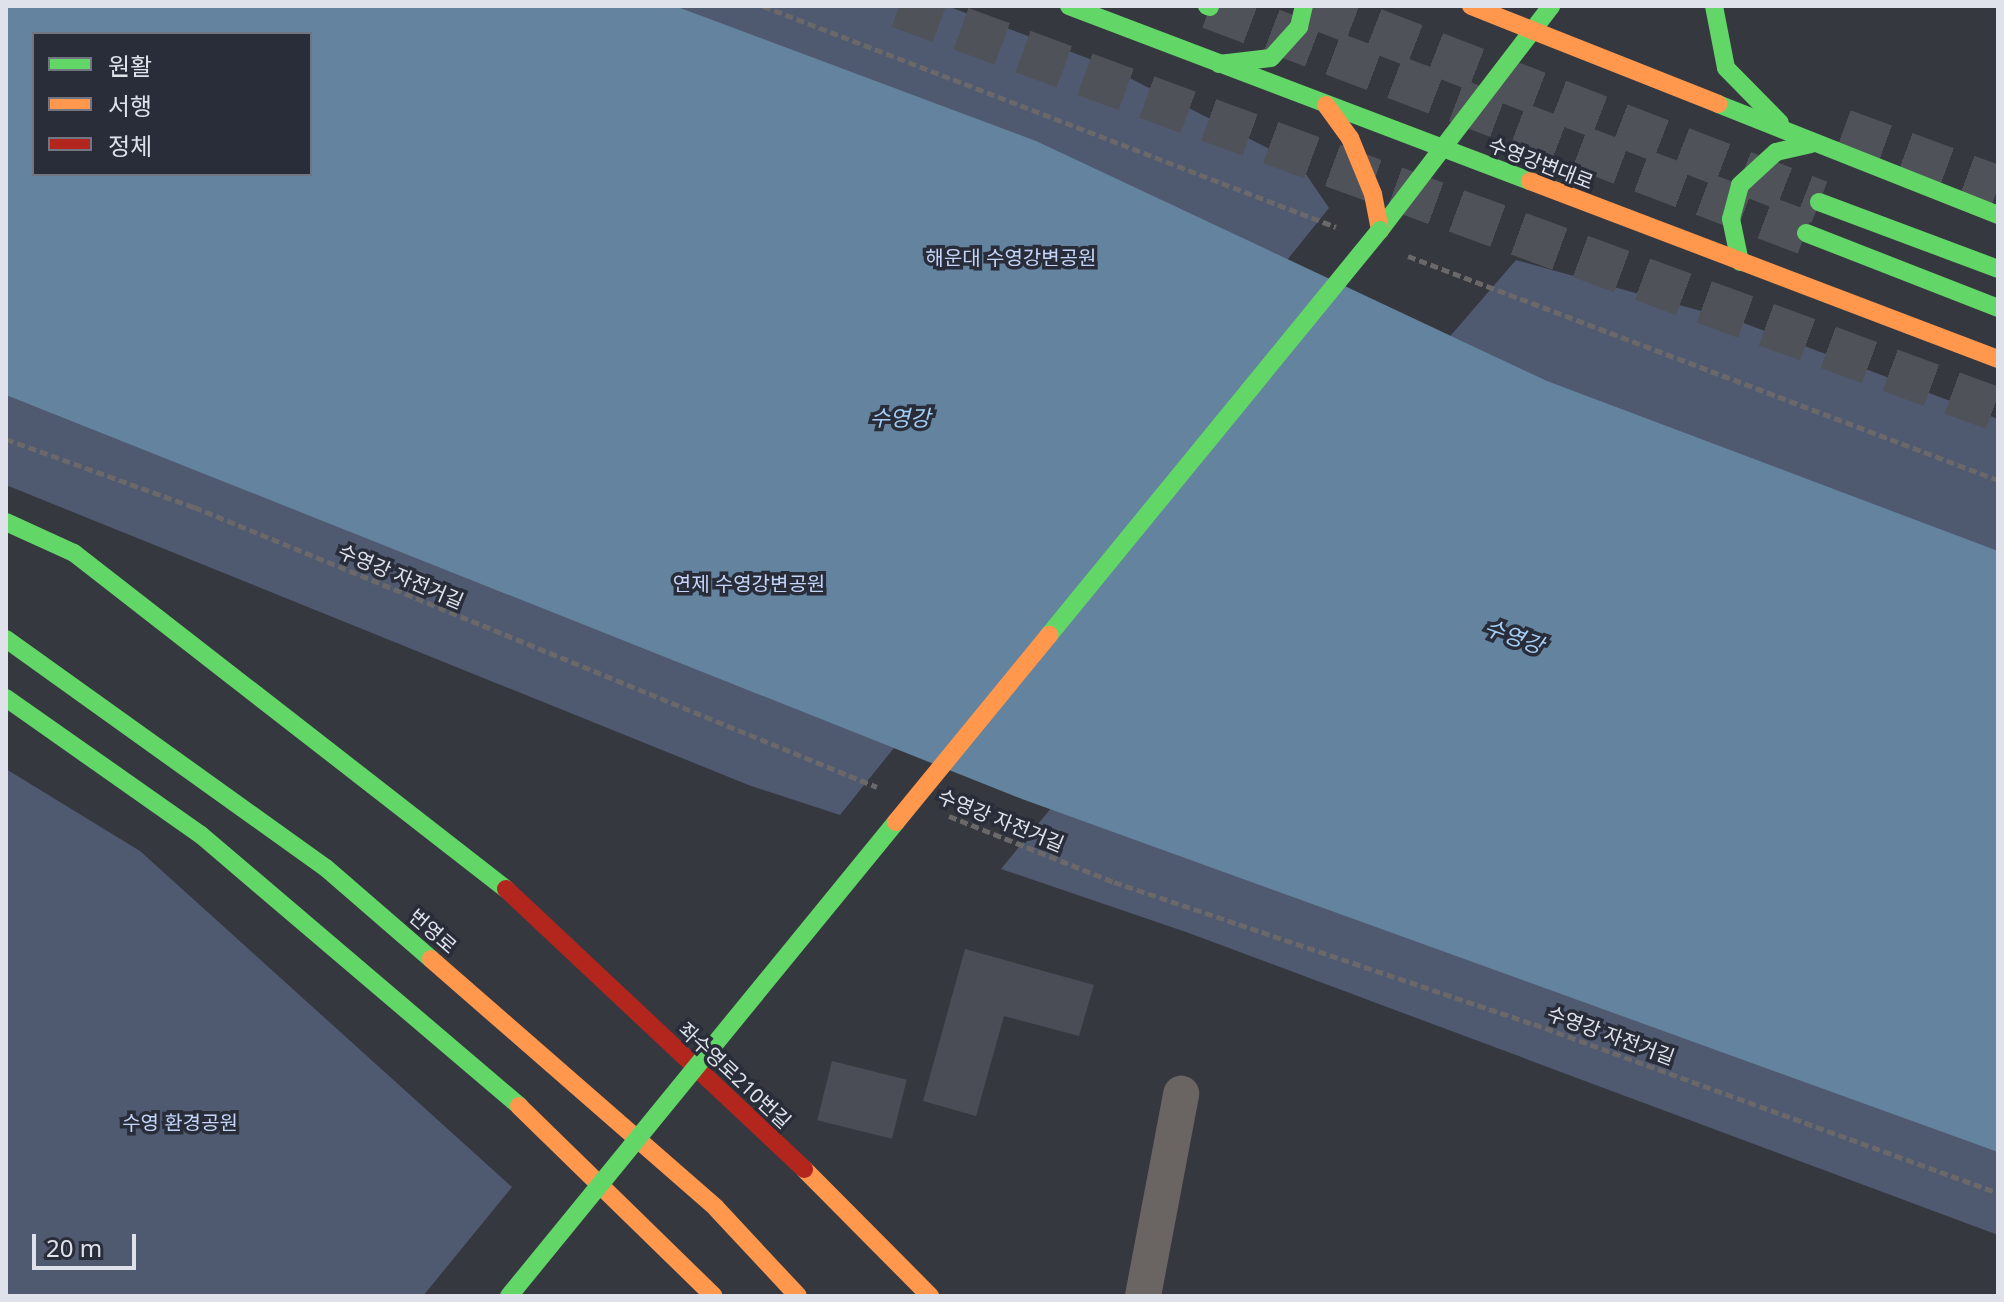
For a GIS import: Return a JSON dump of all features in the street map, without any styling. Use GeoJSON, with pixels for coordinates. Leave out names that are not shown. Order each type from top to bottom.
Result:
{"type":"FeatureCollection","features":[{"type":"Feature","properties":{"kind":"main road","name":"수영강변대로"},"geometry":{"type":"LineString","coordinates":[[1069,6],[1998,359]]}},
{"type":"Feature","properties":{"kind":"main road"},"geometry":{"type":"LineString","coordinates":[[1219,64],[1271,58],[1299,27],[1304,6]]}},
{"type":"Feature","properties":{"kind":"main road"},"geometry":{"type":"LineString","coordinates":[[1471,6],[1534,28],[1802,140],[1998,215]]}},
{"type":"Feature","properties":{"kind":"main road"},"geometry":{"type":"LineString","coordinates":[[509,1296],[1380,230],[1551,6]]}},
{"type":"Feature","properties":{"kind":"main road"},"geometry":{"type":"LineString","coordinates":[[1714,6],[1726,68],[1802,140]]}},
{"type":"Feature","properties":{"kind":"main road"},"geometry":{"type":"LineString","coordinates":[[1326,105],[1350,138],[1373,194],[1380,230]]}},
{"type":"Feature","properties":{"kind":"main road"},"geometry":{"type":"LineString","coordinates":[[1740,262],[1731,219],[1740,185],[1776,152],[1802,140]]}},
{"type":"Feature","properties":{"kind":"main road"},"geometry":{"type":"LineString","coordinates":[[1819,202],[1998,269]]}},
{"type":"Feature","properties":{"kind":"main road"},"geometry":{"type":"LineString","coordinates":[[1806,233],[1998,308]]}},
{"type":"Feature","properties":{"kind":"main road","name":"좌수영로210번길"},"geometry":{"type":"LineString","coordinates":[[6,522],[74,553],[506,889],[887,1247],[930,1296]]}},
{"type":"Feature","properties":{"kind":"main road","name":"번영로"},"geometry":{"type":"LineString","coordinates":[[6,639],[326,868],[716,1208],[798,1296]]}},
{"type":"Feature","properties":{"kind":"main road"},"geometry":{"type":"LineString","coordinates":[[6,698],[201,835],[430,1027],[714,1296]]}},
{"type":"Feature","properties":{"kind":"street"},"geometry":{"type":"LineString","coordinates":[[1143,1296],[1181,1094]]}},
{"type":"Feature","properties":{"kind":"path","name":"수영강 자전거길"},"geometry":{"type":"LineString","coordinates":[[6,439],[194,507],[885,791]]}},
{"type":"Feature","properties":{"kind":"path","name":"수영강 자전거길"},"geometry":{"type":"LineString","coordinates":[[943,814],[1114,882],[1534,1024],[1998,1193]]}},
{"type":"Feature","properties":{"kind":"green space"},"geometry":{"type":"Polygon","coordinates":[[[6,6],[947,6],[1098,62],[1299,164],[1329,208],[840,815],[751,786],[6,485],[6,6]]]}},
{"type":"Feature","properties":{"kind":"green space"},"geometry":{"type":"Polygon","coordinates":[[[1516,260],[1741,322],[1998,419],[1998,1235],[1186,932],[1001,869],[1234,586],[1516,260]]]}},
{"type":"Feature","properties":{"kind":"green space","name":"수영 환경공원"},"geometry":{"type":"Polygon","coordinates":[[[6,769],[140,851],[512,1187],[423,1296],[6,1296],[6,769]]]}},
{"type":"Feature","properties":{"kind":"water","name":"수영강"},"geometry":{"type":"Polygon","coordinates":[[[6,6],[675,6],[1036,141],[1547,381],[1998,551],[1998,1152],[1022,799],[6,395],[6,6]]]}},
{"type":"Feature","properties":{"kind":"building"},"geometry":{"type":"Polygon","coordinates":[[[965,949],[1094,985],[1079,1036],[1004,1016],[976,1116],[923,1101],[965,949]]]}},
{"type":"Feature","properties":{"kind":"building"},"geometry":{"type":"Polygon","coordinates":[[[832,1061],[907,1080],[892,1139],[817,1120],[832,1061]]]}},
{"type":"Feature","properties":{"kind":"tunnel"},"geometry":{"type":"LineString","coordinates":[[899,6],[1998,410]]}},
{"type":"Feature","properties":{"kind":"tunnel"},"geometry":{"type":"LineString","coordinates":[[1312,6],[1819,202]]}},
{"type":"Feature","properties":{"kind":"tunnel"},"geometry":{"type":"LineString","coordinates":[[1210,7],[1806,233]]}},
{"type":"Feature","properties":{"kind":"tunnel"},"geometry":{"type":"LineString","coordinates":[[1843,131],[1998,188]]}},
{"type":"Feature","properties":{"kind":"traffic: fast"},"geometry":{"type":"LineString","coordinates":[[1069,6],[1530,181]]}},
{"type":"Feature","properties":{"kind":"traffic: fast"},"geometry":{"type":"LineString","coordinates":[[1219,64],[1271,58],[1299,27],[1304,6]]}},
{"type":"Feature","properties":{"kind":"traffic: fast"},"geometry":{"type":"LineString","coordinates":[[1380,230],[1551,6]]}},
{"type":"Feature","properties":{"kind":"traffic: fast"},"geometry":{"type":"LineString","coordinates":[[1714,6],[1726,68],[1780,123]]}},
{"type":"Feature","properties":{"kind":"traffic: fast"},"geometry":{"type":"LineString","coordinates":[[1718,104],[1998,215]]}},
{"type":"Feature","properties":{"kind":"traffic: fast"},"geometry":{"type":"LineString","coordinates":[[1740,262],[1731,219],[1740,185],[1776,152],[1810,144]]}},
{"type":"Feature","properties":{"kind":"traffic: fast"},"geometry":{"type":"LineString","coordinates":[[1819,202],[1998,269]]}},
{"type":"Feature","properties":{"kind":"traffic: fast"},"geometry":{"type":"LineString","coordinates":[[1049,635],[1380,230]]}},
{"type":"Feature","properties":{"kind":"traffic: fast"},"geometry":{"type":"LineString","coordinates":[[1806,233],[1998,308]]}},
{"type":"Feature","properties":{"kind":"traffic: fast"},"geometry":{"type":"LineString","coordinates":[[6,522],[74,553],[506,889]]}},
{"type":"Feature","properties":{"kind":"traffic: fast"},"geometry":{"type":"LineString","coordinates":[[6,639],[326,868],[431,959]]}},
{"type":"Feature","properties":{"kind":"traffic: fast"},"geometry":{"type":"LineString","coordinates":[[6,698],[201,835],[519,1106]]}},
{"type":"Feature","properties":{"kind":"traffic: fast"},"geometry":{"type":"LineString","coordinates":[[509,1296],[896,822]]}},
{"type":"Feature","properties":{"kind":"traffic: slow"},"geometry":{"type":"LineString","coordinates":[[1471,6],[1718,104]]}},
{"type":"Feature","properties":{"kind":"traffic: slow"},"geometry":{"type":"LineString","coordinates":[[1326,105],[1350,138],[1373,194],[1380,230]]}},
{"type":"Feature","properties":{"kind":"traffic: slow"},"geometry":{"type":"LineString","coordinates":[[1530,181],[1998,359]]}},
{"type":"Feature","properties":{"kind":"traffic: slow"},"geometry":{"type":"LineString","coordinates":[[896,822],[1049,635]]}},
{"type":"Feature","properties":{"kind":"traffic: slow"},"geometry":{"type":"LineString","coordinates":[[431,959],[716,1208],[798,1296]]}},
{"type":"Feature","properties":{"kind":"traffic: slow"},"geometry":{"type":"LineString","coordinates":[[519,1106],[714,1296]]}},
{"type":"Feature","properties":{"kind":"traffic: slow"},"geometry":{"type":"LineString","coordinates":[[804,1169],[930,1296]]}},
{"type":"Feature","properties":{"kind":"traffic: jam"},"geometry":{"type":"LineString","coordinates":[[506,889],[804,1169]]}},
{"type":"Feature","properties":{"kind":"park label","name":"해운대 수영강변공원"},"geometry":{"type":"Point","coordinates":[1011,257]}},
{"type":"Feature","properties":{"kind":"park label","name":"연제 수영강변공원"},"geometry":{"type":"Point","coordinates":[749,583]}}]}
